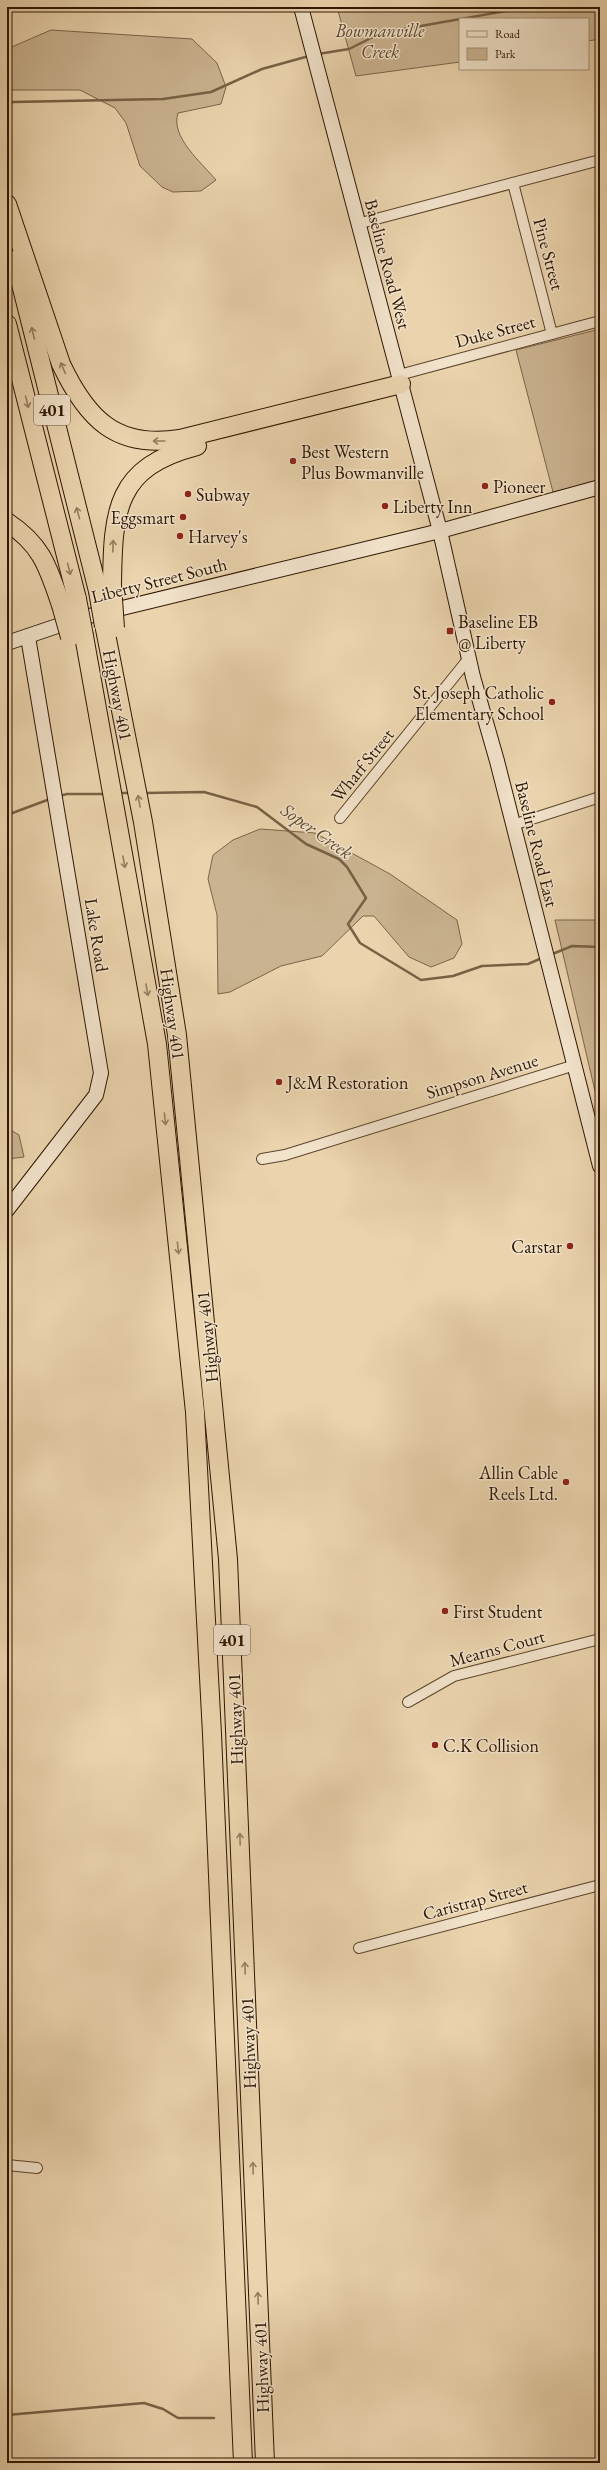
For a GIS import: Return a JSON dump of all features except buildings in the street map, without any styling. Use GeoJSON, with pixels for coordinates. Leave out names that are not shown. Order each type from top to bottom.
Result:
{"type":"FeatureCollection","features":[{"type":"Feature","properties":{"kind":"highway"},"geometry":{"type":"LineString","coordinates":[[7,204],[61,364],[71,386],[88,411],[110,429],[123,435],[151,441],[180,439],[401,385]]}},
{"type":"Feature","properties":{"kind":"highway","name":"401"},"geometry":{"type":"LineString","coordinates":[[7,228],[105,588]]}},
{"type":"Feature","properties":{"kind":"highway","name":"401"},"geometry":{"type":"LineString","coordinates":[[7,324],[69,602]]}},
{"type":"Feature","properties":{"kind":"highway"},"geometry":{"type":"LineString","coordinates":[[105,588],[113,534],[120,504],[134,480],[155,462],[180,450],[401,385]]}},
{"type":"Feature","properties":{"kind":"highway"},"geometry":{"type":"LineString","coordinates":[[7,522],[36,546],[69,602]]}},
{"type":"Feature","properties":{"kind":"highway","name":"Highway 401"},"geometry":{"type":"LineString","coordinates":[[105,588],[110,628],[135,749],[135,780],[178,1035],[228,1559],[265,2463]]}},
{"type":"Feature","properties":{"kind":"highway","name":"Highway 401"},"geometry":{"type":"LineString","coordinates":[[69,602],[106,762],[157,1044],[195,1412],[213,1742],[243,2463]]}},
{"type":"Feature","properties":{"kind":"street","name":"Baseline Road West"},"geometry":{"type":"LineString","coordinates":[[301,7],[323,85],[357,224],[440,531]]}},
{"type":"Feature","properties":{"kind":"street"},"geometry":{"type":"LineString","coordinates":[[357,224],[600,160]]}},
{"type":"Feature","properties":{"kind":"street","name":"Pine Street"},"geometry":{"type":"LineString","coordinates":[[513,183],[552,334]]}},
{"type":"Feature","properties":{"kind":"street","name":"Duke Street"},"geometry":{"type":"LineString","coordinates":[[401,385],[552,334],[600,321]]}},
{"type":"Feature","properties":{"kind":"street","name":"Liberty Street South"},"geometry":{"type":"LineString","coordinates":[[7,643],[82,618],[440,531],[600,487]]}},
{"type":"Feature","properties":{"kind":"street","name":"Baseline Road East"},"geometry":{"type":"LineString","coordinates":[[440,531],[470,657],[600,1166]]}},
{"type":"Feature","properties":{"kind":"street","name":"Lake Road"},"geometry":{"type":"LineString","coordinates":[[7,1210],[96,1095],[101,1073],[28,637]]}},
{"type":"Feature","properties":{"kind":"street","name":"Wharf Street"},"geometry":{"type":"LineString","coordinates":[[340,818],[470,657]]}},
{"type":"Feature","properties":{"kind":"street"},"geometry":{"type":"LineString","coordinates":[[513,825],[600,797]]}},
{"type":"Feature","properties":{"kind":"street","name":"Simpson Avenue"},"geometry":{"type":"LineString","coordinates":[[262,1160],[293,1152],[575,1065]]}},
{"type":"Feature","properties":{"kind":"street","name":"Mearns Court"},"geometry":{"type":"LineString","coordinates":[[408,1702],[454,1676],[600,1639]]}},
{"type":"Feature","properties":{"kind":"street","name":"Caristrap Street"},"geometry":{"type":"LineString","coordinates":[[359,1948],[600,1885]]}},
{"type":"Feature","properties":{"kind":"street"},"geometry":{"type":"LineString","coordinates":[[7,2165],[37,2168]]}},
{"type":"Feature","properties":{"kind":"green space","name":"Bowmanville Creek"},"geometry":{"type":"Polygon","coordinates":[[[337,7],[600,7],[600,39],[589,41],[589,18],[459,18],[459,62],[356,76],[337,7]]]}},
{"type":"Feature","properties":{"kind":"green space"},"geometry":{"type":"Polygon","coordinates":[[[51,30],[192,39],[217,63],[226,87],[221,104],[178,113],[177,122],[183,140],[189,149],[216,180],[201,191],[173,192],[162,187],[140,166],[126,123],[115,108],[80,90],[7,90],[7,49],[51,30]]]}},
{"type":"Feature","properties":{"kind":"green space"},"geometry":{"type":"Polygon","coordinates":[[[600,329],[600,481],[553,492],[516,350],[600,329]]]}},
{"type":"Feature","properties":{"kind":"green space"},"geometry":{"type":"Polygon","coordinates":[[[260,829],[315,833],[390,874],[457,920],[462,944],[454,958],[431,967],[409,957],[374,916],[363,916],[322,956],[281,966],[230,992],[218,994],[217,915],[208,879],[213,855],[233,840],[260,829]]]}},
{"type":"Feature","properties":{"kind":"green space"},"geometry":{"type":"Polygon","coordinates":[[[555,920],[600,920],[600,1108],[599,1108],[555,920]]]}},
{"type":"Feature","properties":{"kind":"green space"},"geometry":{"type":"Polygon","coordinates":[[[7,1128],[19,1135],[24,1157],[7,1159],[7,1128]]]}},
{"type":"Feature","properties":{"kind":"waterway","name":"Bowmanville Creek"},"geometry":{"type":"LineString","coordinates":[[466,18],[511,10],[514,7]]}},
{"type":"Feature","properties":{"kind":"waterway","name":"Bowmanville Creek"},"geometry":{"type":"LineString","coordinates":[[318,54],[349,49],[381,33],[459,19]]}},
{"type":"Feature","properties":{"kind":"waterway","name":"Bowmanville Creek"},"geometry":{"type":"LineString","coordinates":[[7,104],[13,102],[163,99],[211,92],[262,69],[309,56]]}},
{"type":"Feature","properties":{"kind":"waterway","name":"Soper Creek"},"geometry":{"type":"LineString","coordinates":[[145,793],[204,792],[257,807],[306,844],[339,859],[347,867],[366,898],[348,924],[360,943],[421,980],[453,976],[482,966],[528,964],[542,958]]}},
{"type":"Feature","properties":{"kind":"waterway","name":"Soper Creek"},"geometry":{"type":"LineString","coordinates":[[119,793],[132,793]]}},
{"type":"Feature","properties":{"kind":"waterway","name":"Soper Creek"},"geometry":{"type":"LineString","coordinates":[[59,796],[67,794],[106,794]]}},
{"type":"Feature","properties":{"kind":"waterway","name":"Soper Creek"},"geometry":{"type":"LineString","coordinates":[[7,815],[50,799]]}},
{"type":"Feature","properties":{"kind":"waterway","name":"Soper Creek"},"geometry":{"type":"LineString","coordinates":[[550,955],[572,946],[600,947]]}},
{"type":"Feature","properties":{"kind":"waterway"},"geometry":{"type":"LineString","coordinates":[[7,2415],[144,2403],[163,2409],[178,2418],[214,2418]]}},
{"type":"Feature","properties":{"kind":"place","name":"Best Western Plus Bowmanville"},"geometry":{"type":"Point","coordinates":[293,461]}},
{"type":"Feature","properties":{"kind":"place","name":"Pioneer"},"geometry":{"type":"Point","coordinates":[485,486]}},
{"type":"Feature","properties":{"kind":"place","name":"Subway"},"geometry":{"type":"Point","coordinates":[188,494]}},
{"type":"Feature","properties":{"kind":"place","name":"Liberty Inn"},"geometry":{"type":"Point","coordinates":[385,506]}},
{"type":"Feature","properties":{"kind":"place","name":"Eggsmart"},"geometry":{"type":"Point","coordinates":[183,517]}},
{"type":"Feature","properties":{"kind":"place","name":"Harvey's"},"geometry":{"type":"Point","coordinates":[180,536]}},
{"type":"Feature","properties":{"kind":"place","name":"Baseline EB @ Liberty"},"geometry":{"type":"Point","coordinates":[450,631]}},
{"type":"Feature","properties":{"kind":"place","name":"St. Joseph Catholic Elementary School"},"geometry":{"type":"Point","coordinates":[552,702]}},
{"type":"Feature","properties":{"kind":"place","name":"J&M Restoration"},"geometry":{"type":"Point","coordinates":[279,1082]}},
{"type":"Feature","properties":{"kind":"place","name":"Carstar"},"geometry":{"type":"Point","coordinates":[570,1246]}},
{"type":"Feature","properties":{"kind":"place","name":"Allin Cable Reels Ltd."},"geometry":{"type":"Point","coordinates":[566,1482]}},
{"type":"Feature","properties":{"kind":"place","name":"First Student"},"geometry":{"type":"Point","coordinates":[445,1611]}},
{"type":"Feature","properties":{"kind":"place","name":"C.K Collision"},"geometry":{"type":"Point","coordinates":[435,1745]}}]}
